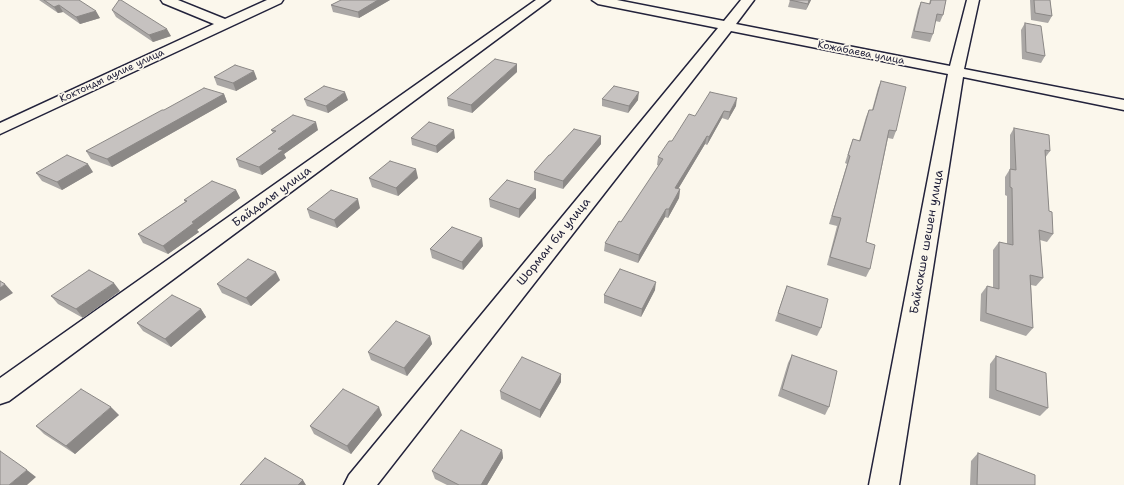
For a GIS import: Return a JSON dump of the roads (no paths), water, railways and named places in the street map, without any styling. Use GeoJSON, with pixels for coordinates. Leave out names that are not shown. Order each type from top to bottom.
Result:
{"type":"FeatureCollection","features":[{"type":"Feature","properties":{"kind":"street"},"geometry":{"type":"LineString","coordinates":[[168,0],[224,24]]}},
{"type":"Feature","properties":{"kind":"street","name":"Коктонды аулие улица"},"geometry":{"type":"LineString","coordinates":[[7,125],[276,0]]}},
{"type":"Feature","properties":{"kind":"street","name":"Байдалы улица"},"geometry":{"type":"LineString","coordinates":[[0,393],[544,0]]}},
{"type":"Feature","properties":{"kind":"street","name":"Кожабаева улица"},"geometry":{"type":"LineString","coordinates":[[598,0],[726,27],[1124,105]]}},
{"type":"Feature","properties":{"kind":"street","name":"Шорман би улица"},"geometry":{"type":"LineString","coordinates":[[359,485],[748,0]]}},
{"type":"Feature","properties":{"kind":"street","name":"Байкокше шешен улица"},"geometry":{"type":"LineString","coordinates":[[884,485],[956,71],[973,0]]}},
{"type":"Feature","properties":{"kind":"street"},"geometry":{"type":"LineString","coordinates":[[0,112],[7,125]]}}]}
